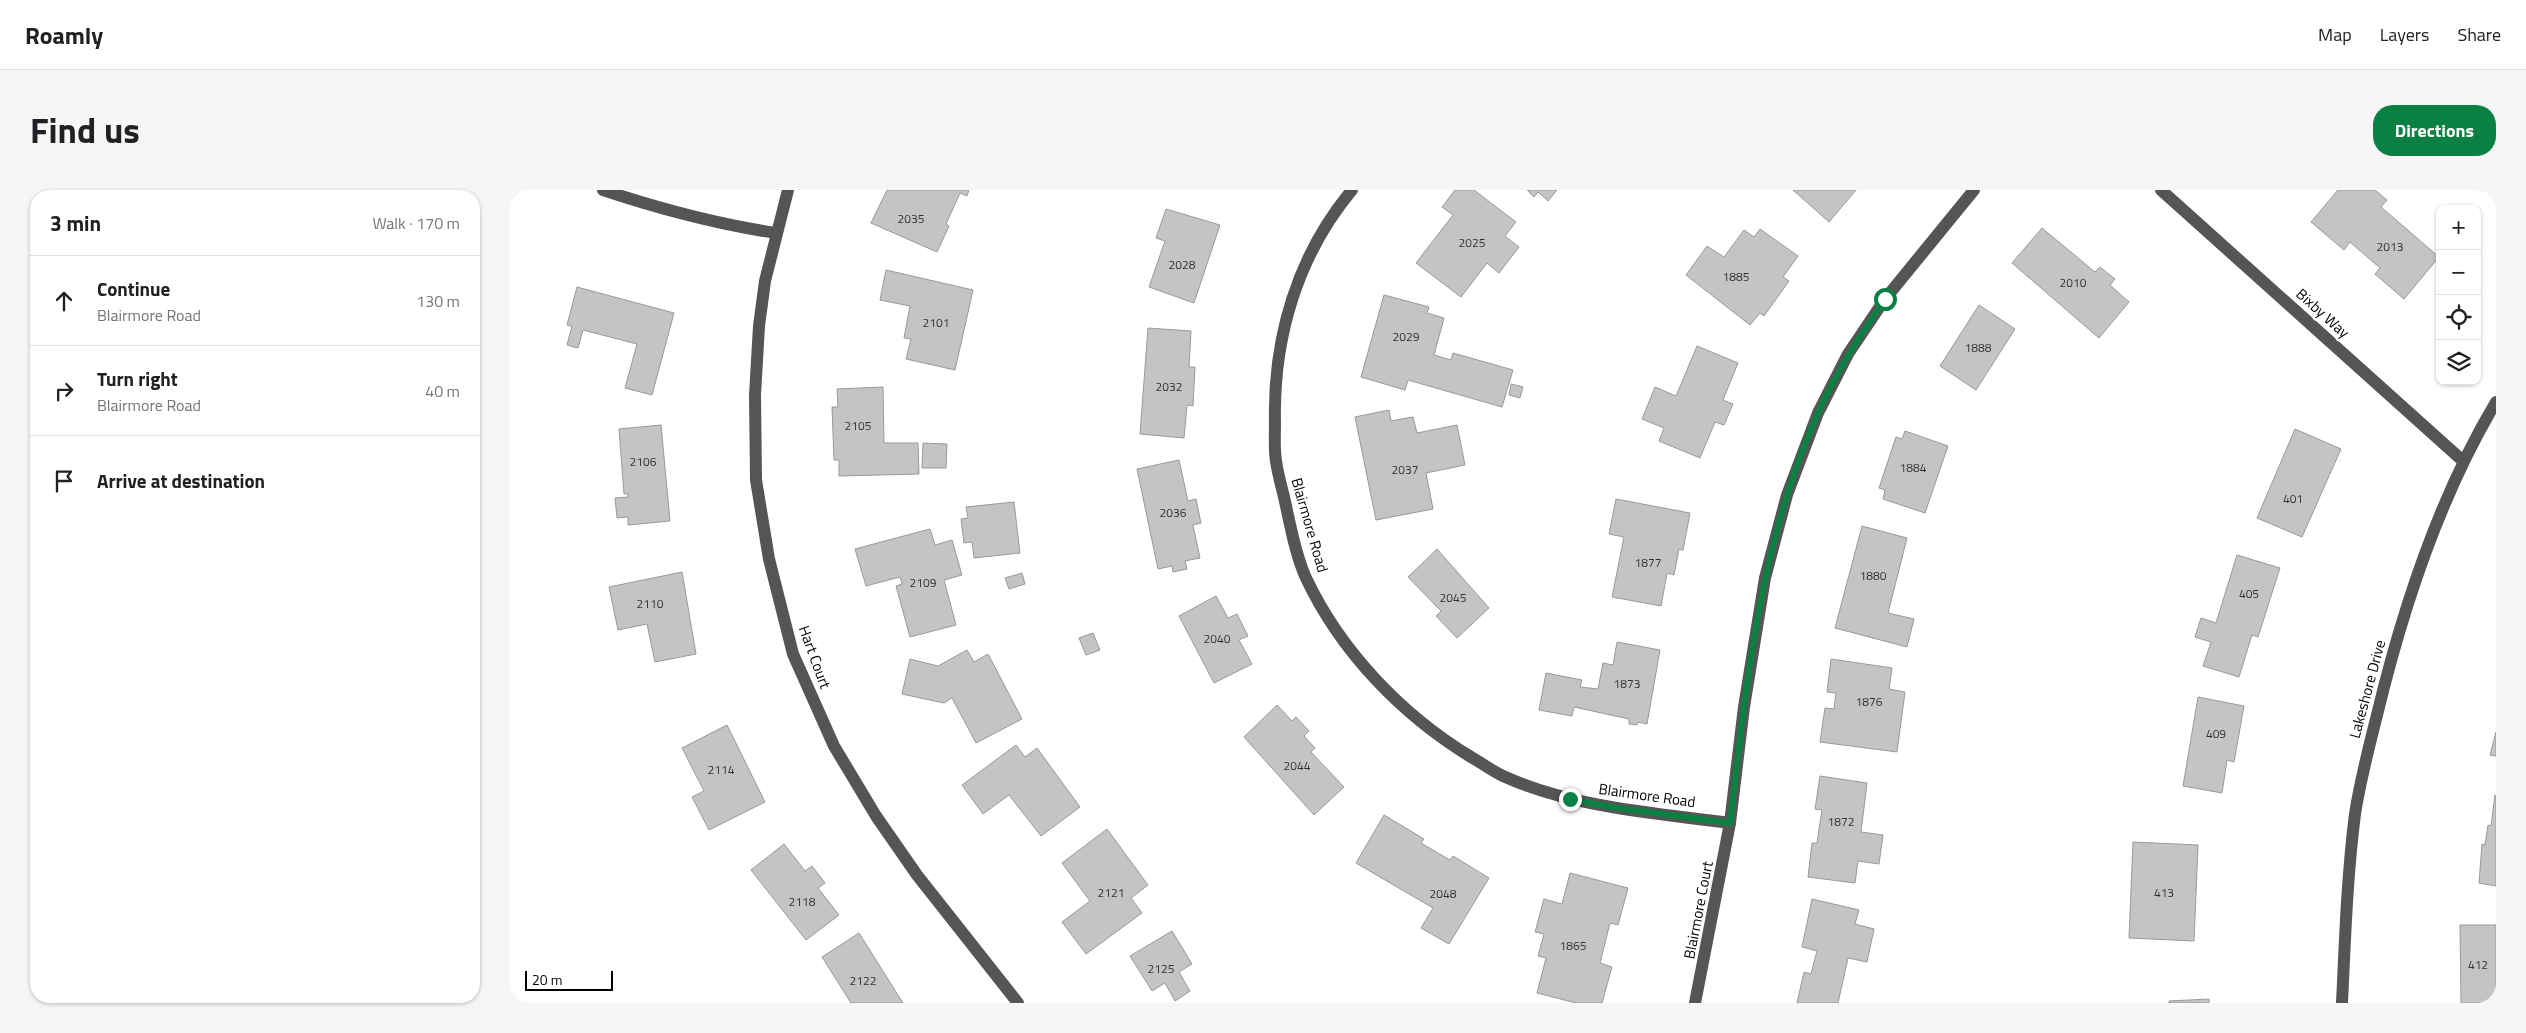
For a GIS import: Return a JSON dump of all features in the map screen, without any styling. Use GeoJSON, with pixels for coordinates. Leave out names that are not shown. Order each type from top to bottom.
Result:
{"type":"FeatureCollection","features":[{"type":"Feature","properties":{"kind":"street"},"geometry":{"type":"LineString","coordinates":[[604,190],[644,204],[732,227],[776,234]]}},
{"type":"Feature","properties":{"kind":"street","name":"Hart Court"},"geometry":{"type":"LineString","coordinates":[[788,190],[765,281],[759,326],[755,395],[756,480],[769,559],[793,654],[834,746],[876,816],[917,875],[1018,1003]]}},
{"type":"Feature","properties":{"kind":"street","name":"Blairmore Road"},"geometry":{"type":"LineString","coordinates":[[1352,190],[1334,212],[1310,251],[1291,297],[1279,350],[1275,402],[1276,460],[1289,521],[1306,577],[1339,633],[1362,665],[1394,700],[1449,744],[1503,776],[1570,799],[1617,808],[1730,823]]}},
{"type":"Feature","properties":{"kind":"street"},"geometry":{"type":"LineString","coordinates":[[1730,823],[1744,708],[1766,578],[1787,494],[1818,413],[1848,354],[1885,299],[1974,190]]}},
{"type":"Feature","properties":{"kind":"street","name":"Bixby Way"},"geometry":{"type":"LineString","coordinates":[[2161,190],[2463,461]]}},
{"type":"Feature","properties":{"kind":"street","name":"Lakeshore Drive"},"geometry":{"type":"LineString","coordinates":[[2342,1003],[2346,911],[2355,814],[2370,740],[2389,666],[2422,562],[2463,461],[2496,402]]}},
{"type":"Feature","properties":{"kind":"street","name":"Blairmore Court"},"geometry":{"type":"LineString","coordinates":[[1696,1003],[1730,823]]}},
{"type":"Feature","properties":{"kind":"building"},"geometry":{"type":"Polygon","coordinates":[[[887,190],[969,190],[967,196],[960,193],[946,224],[949,226],[937,252],[871,223],[887,190]]]}},
{"type":"Feature","properties":{"kind":"building"},"geometry":{"type":"Polygon","coordinates":[[[1455,190],[1474,190],[1516,222],[1505,236],[1519,247],[1499,273],[1487,263],[1461,297],[1416,263],[1453,215],[1442,207],[1455,190]]]}},
{"type":"Feature","properties":{"kind":"building"},"geometry":{"type":"Polygon","coordinates":[[[1527,190],[1557,190],[1548,201],[1538,192],[1534,197],[1527,190]]]}},
{"type":"Feature","properties":{"kind":"building"},"geometry":{"type":"Polygon","coordinates":[[[1793,190],[1856,190],[1829,222],[1793,190]]]}},
{"type":"Feature","properties":{"kind":"building"},"geometry":{"type":"Polygon","coordinates":[[[2338,190],[2375,190],[2387,200],[2381,207],[2436,254],[2436,261],[2404,299],[2375,274],[2380,268],[2350,242],[2344,250],[2311,222],[2338,190]]]}},
{"type":"Feature","properties":{"kind":"building"},"geometry":{"type":"Polygon","coordinates":[[[1166,209],[1220,225],[1194,303],[1149,287],[1165,241],[1156,238],[1166,209]]]}},
{"type":"Feature","properties":{"kind":"building"},"geometry":{"type":"Polygon","coordinates":[[[2042,228],[2095,272],[2100,267],[2115,279],[2110,285],[2129,302],[2099,338],[2012,263],[2042,228]]]}},
{"type":"Feature","properties":{"kind":"building"},"geometry":{"type":"Polygon","coordinates":[[[1760,229],[1798,256],[1783,277],[1789,281],[1764,316],[1760,313],[1750,325],[1686,275],[1707,246],[1724,257],[1744,230],[1754,237],[1760,229]]]}},
{"type":"Feature","properties":{"kind":"building"},"geometry":{"type":"Polygon","coordinates":[[[886,270],[973,290],[955,370],[906,359],[911,339],[904,338],[910,306],[880,300],[886,270]]]}},
{"type":"Feature","properties":{"kind":"building"},"geometry":{"type":"Polygon","coordinates":[[[577,287],[674,313],[652,395],[625,388],[637,344],[583,330],[578,348],[567,345],[572,326],[567,325],[577,287]]]}},
{"type":"Feature","properties":{"kind":"building"},"geometry":{"type":"Polygon","coordinates":[[[1384,295],[1429,307],[1427,313],[1444,318],[1434,355],[1451,360],[1453,353],[1513,370],[1502,407],[1408,380],[1405,390],[1361,377],[1384,295]]]}},
{"type":"Feature","properties":{"kind":"building"},"geometry":{"type":"Polygon","coordinates":[[[1979,305],[2015,329],[1976,390],[1940,366],[1979,305]]]}},
{"type":"Feature","properties":{"kind":"building"},"geometry":{"type":"Polygon","coordinates":[[[1148,328],[1191,331],[1189,367],[1195,367],[1193,406],[1187,405],[1184,438],[1140,434],[1148,328]]]}},
{"type":"Feature","properties":{"kind":"building"},"geometry":{"type":"Polygon","coordinates":[[[1697,346],[1738,363],[1723,400],[1733,404],[1724,425],[1715,422],[1700,458],[1659,441],[1664,428],[1642,419],[1655,387],[1676,396],[1697,346]]]}},
{"type":"Feature","properties":{"kind":"building"},"geometry":{"type":"Polygon","coordinates":[[[1511,384],[1523,387],[1520,398],[1509,395],[1511,384]]]}},
{"type":"Feature","properties":{"kind":"building"},"geometry":{"type":"Polygon","coordinates":[[[883,387],[884,443],[918,443],[919,474],[839,476],[839,460],[834,460],[832,407],[838,407],[837,389],[883,387]]]}},
{"type":"Feature","properties":{"kind":"building"},"geometry":{"type":"Polygon","coordinates":[[[1389,410],[1391,421],[1413,417],[1417,433],[1457,425],[1465,465],[1426,473],[1433,509],[1376,520],[1355,417],[1389,410]]]}},
{"type":"Feature","properties":{"kind":"building"},"geometry":{"type":"Polygon","coordinates":[[[661,425],[670,521],[628,525],[628,517],[617,518],[615,498],[628,497],[628,494],[624,494],[619,429],[661,425]]]}},
{"type":"Feature","properties":{"kind":"building"},"geometry":{"type":"Polygon","coordinates":[[[2295,429],[2341,449],[2302,537],[2257,518],[2295,429]]]}},
{"type":"Feature","properties":{"kind":"building"},"geometry":{"type":"Polygon","coordinates":[[[1905,431],[1948,446],[1925,513],[1883,499],[1885,490],[1879,488],[1896,437],[1902,439],[1905,431]]]}},
{"type":"Feature","properties":{"kind":"building"},"geometry":{"type":"Polygon","coordinates":[[[923,443],[947,444],[946,468],[922,468],[923,443]]]}},
{"type":"Feature","properties":{"kind":"building"},"geometry":{"type":"Polygon","coordinates":[[[1179,460],[1188,501],[1196,499],[1201,523],[1193,525],[1200,558],[1185,561],[1187,569],[1173,572],[1172,566],[1158,569],[1137,469],[1179,460]]]}},
{"type":"Feature","properties":{"kind":"building"},"geometry":{"type":"Polygon","coordinates":[[[1616,499],[1690,513],[1683,550],[1679,549],[1674,575],[1667,573],[1661,606],[1612,597],[1624,537],[1609,534],[1616,499]]]}},
{"type":"Feature","properties":{"kind":"building"},"geometry":{"type":"Polygon","coordinates":[[[1014,502],[1020,553],[974,558],[972,542],[964,543],[961,519],[968,518],[966,507],[1014,502]]]}},
{"type":"Feature","properties":{"kind":"building"},"geometry":{"type":"Polygon","coordinates":[[[1862,526],[1907,538],[1888,613],[1914,619],[1907,647],[1835,628],[1862,526]]]}},
{"type":"Feature","properties":{"kind":"building"},"geometry":{"type":"Polygon","coordinates":[[[930,529],[935,545],[952,540],[962,575],[944,580],[956,625],[910,637],[896,586],[902,584],[900,577],[866,586],[855,549],[930,529]]]}},
{"type":"Feature","properties":{"kind":"building"},"geometry":{"type":"Polygon","coordinates":[[[1437,549],[1489,608],[1457,638],[1436,616],[1441,611],[1408,577],[1437,549]]]}},
{"type":"Feature","properties":{"kind":"building"},"geometry":{"type":"Polygon","coordinates":[[[2237,555],[2280,568],[2258,637],[2252,635],[2239,677],[2203,666],[2211,642],[2195,637],[2201,618],[2216,623],[2237,555]]]}},
{"type":"Feature","properties":{"kind":"building"},"geometry":{"type":"Polygon","coordinates":[[[682,572],[696,654],[655,662],[647,624],[618,630],[609,587],[682,572]]]}},
{"type":"Feature","properties":{"kind":"building"},"geometry":{"type":"Polygon","coordinates":[[[1022,573],[1025,584],[1009,589],[1005,578],[1022,573]]]}},
{"type":"Feature","properties":{"kind":"building"},"geometry":{"type":"Polygon","coordinates":[[[1216,596],[1228,618],[1237,614],[1248,636],[1239,640],[1252,664],[1214,683],[1179,616],[1216,596]]]}},
{"type":"Feature","properties":{"kind":"building"},"geometry":{"type":"Polygon","coordinates":[[[1093,633],[1100,650],[1086,655],[1079,638],[1093,633]]]}},
{"type":"Feature","properties":{"kind":"building"},"geometry":{"type":"Polygon","coordinates":[[[1617,642],[1660,650],[1647,724],[1638,722],[1637,725],[1629,724],[1629,719],[1574,707],[1572,716],[1539,710],[1546,673],[1582,680],[1580,687],[1598,689],[1603,663],[1613,665],[1617,642]]]}},
{"type":"Feature","properties":{"kind":"building"},"geometry":{"type":"Polygon","coordinates":[[[967,650],[974,662],[988,654],[1022,719],[976,743],[952,698],[944,703],[902,694],[910,659],[938,666],[967,650]]]}},
{"type":"Feature","properties":{"kind":"building"},"geometry":{"type":"Polygon","coordinates":[[[1831,659],[1892,668],[1889,689],[1905,692],[1897,752],[1820,742],[1825,708],[1834,709],[1836,693],[1827,692],[1831,659]]]}},
{"type":"Feature","properties":{"kind":"building"},"geometry":{"type":"Polygon","coordinates":[[[2198,697],[2244,706],[2234,762],[2227,760],[2222,793],[2183,786],[2198,697]]]}},
{"type":"Feature","properties":{"kind":"building"},"geometry":{"type":"Polygon","coordinates":[[[1277,705],[1292,721],[1296,717],[1309,731],[1304,736],[1315,748],[1311,752],[1344,787],[1314,815],[1244,737],[1277,705]]]}},
{"type":"Feature","properties":{"kind":"building"},"geometry":{"type":"Polygon","coordinates":[[[727,725],[765,802],[709,830],[692,797],[704,791],[682,748],[727,725]]]}},
{"type":"Feature","properties":{"kind":"building"},"geometry":{"type":"Polygon","coordinates":[[[2496,732],[2496,756],[2490,755],[2496,732]]]}},
{"type":"Feature","properties":{"kind":"building"},"geometry":{"type":"Polygon","coordinates":[[[1016,745],[1025,757],[1037,748],[1080,807],[1041,836],[1009,795],[983,814],[962,785],[1016,745]]]}},
{"type":"Feature","properties":{"kind":"building"},"geometry":{"type":"Polygon","coordinates":[[[1820,776],[1867,783],[1861,832],[1883,835],[1879,864],[1858,861],[1855,883],[1808,877],[1812,843],[1817,843],[1822,810],[1815,809],[1820,776]]]}},
{"type":"Feature","properties":{"kind":"building"},"geometry":{"type":"Polygon","coordinates":[[[2495,795],[2496,886],[2479,883],[2482,844],[2485,845],[2488,825],[2491,826],[2495,795]]]}},
{"type":"Feature","properties":{"kind":"building"},"geometry":{"type":"Polygon","coordinates":[[[1384,815],[1424,839],[1421,843],[1450,860],[1453,856],[1489,878],[1449,944],[1421,928],[1433,908],[1356,863],[1384,815]]]}},
{"type":"Feature","properties":{"kind":"building"},"geometry":{"type":"Polygon","coordinates":[[[1107,829],[1148,885],[1131,898],[1142,913],[1086,954],[1062,922],[1090,901],[1062,863],[1107,829]]]}},
{"type":"Feature","properties":{"kind":"building"},"geometry":{"type":"Polygon","coordinates":[[[2133,842],[2198,845],[2194,941],[2129,938],[2133,842]]]}},
{"type":"Feature","properties":{"kind":"building"},"geometry":{"type":"Polygon","coordinates":[[[784,844],[805,871],[812,866],[825,883],[818,888],[839,915],[806,940],[751,870],[784,844]]]}},
{"type":"Feature","properties":{"kind":"building"},"geometry":{"type":"Polygon","coordinates":[[[1570,873],[1628,888],[1618,925],[1610,923],[1600,963],[1612,967],[1602,1003],[1576,1003],[1537,993],[1546,958],[1538,956],[1544,934],[1535,932],[1544,899],[1562,904],[1570,873]]]}},
{"type":"Feature","properties":{"kind":"building"},"geometry":{"type":"Polygon","coordinates":[[[1812,899],[1859,910],[1855,924],[1874,929],[1867,962],[1848,958],[1838,1003],[1797,1003],[1804,972],[1811,974],[1817,951],[1802,947],[1812,899]]]}},
{"type":"Feature","properties":{"kind":"building"},"geometry":{"type":"Polygon","coordinates":[[[2460,925],[2496,925],[2496,1003],[2461,1003],[2460,925]]]}},
{"type":"Feature","properties":{"kind":"building"},"geometry":{"type":"Polygon","coordinates":[[[1172,931],[1192,964],[1179,972],[1190,991],[1175,1001],[1165,983],[1152,991],[1130,956],[1172,931]]]}},
{"type":"Feature","properties":{"kind":"building"},"geometry":{"type":"Polygon","coordinates":[[[859,933],[903,1003],[851,1003],[822,957],[859,933]]]}},
{"type":"Feature","properties":{"kind":"building"},"geometry":{"type":"Polygon","coordinates":[[[2209,999],[2209,1003],[2169,1003],[2169,1001],[2209,999]]]}},
{"type":"Feature","properties":{"kind":"route"},"geometry":{"type":"LineString","coordinates":[[1570,799],[1617,808],[1730,823],[1744,708],[1766,578],[1787,494],[1818,413],[1848,354],[1885,299]]}}]}
